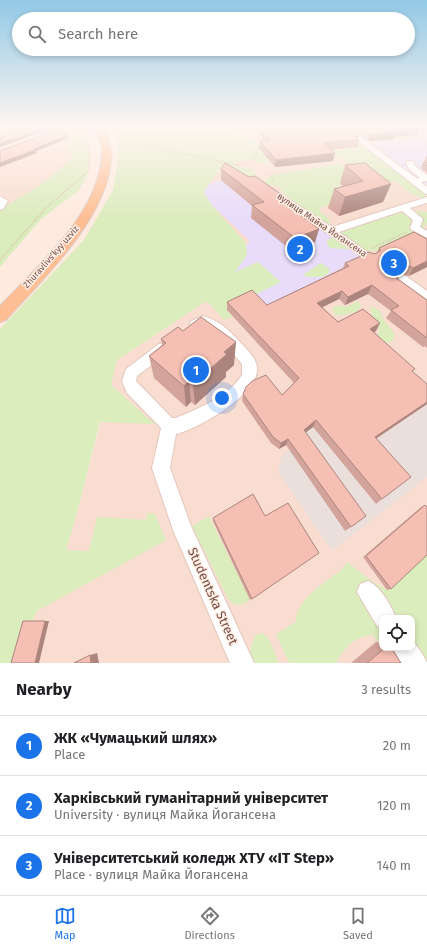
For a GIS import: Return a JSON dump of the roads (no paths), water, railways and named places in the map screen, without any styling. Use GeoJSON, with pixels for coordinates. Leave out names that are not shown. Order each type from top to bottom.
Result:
{"type":"FeatureCollection","features":[{"type":"Feature","properties":{"kind":"main road","name":"Zhuravlivs'kyy uzviz"},"geometry":{"type":"LineString","coordinates":[[0,316],[74,233],[99,191],[107,162],[106,157]]}},
{"type":"Feature","properties":{"kind":"street"},"geometry":{"type":"LineString","coordinates":[[383,157],[427,191]]}},
{"type":"Feature","properties":{"kind":"street"},"geometry":{"type":"LineString","coordinates":[[410,163],[412,167],[427,179],[414,181]]}},
{"type":"Feature","properties":{"kind":"street","name":"вулиця Майка Йогансена"},"geometry":{"type":"LineString","coordinates":[[258,182],[330,230],[371,253]]}},
{"type":"Feature","properties":{"kind":"street"},"geometry":{"type":"LineString","coordinates":[[330,230],[427,200]]}},
{"type":"Feature","properties":{"kind":"street"},"geometry":{"type":"LineString","coordinates":[[402,207],[420,221],[427,236]]}},
{"type":"Feature","properties":{"kind":"street"},"geometry":{"type":"LineString","coordinates":[[402,280],[426,296]]}},
{"type":"Feature","properties":{"kind":"street"},"geometry":{"type":"LineString","coordinates":[[203,321],[219,328],[247,359],[250,368],[250,375],[229,399],[177,426],[169,426],[132,388],[129,381],[131,373],[196,324],[203,321]]}},
{"type":"Feature","properties":{"kind":"street","name":"Studentska Street"},"geometry":{"type":"LineString","coordinates":[[169,426],[161,468],[184,530],[242,663]]}},
{"type":"Feature","properties":{"kind":"street"},"geometry":{"type":"LineString","coordinates":[[368,592],[383,615]]}},
{"type":"Feature","properties":{"kind":"street"},"geometry":{"type":"LineString","coordinates":[[407,651],[415,663]]}},
{"type":"Feature","properties":{"kind":"place","name":"Харківський гуманітарний університет"},"geometry":{"type":"Point","coordinates":[300,249]}},
{"type":"Feature","properties":{"kind":"place","name":"Університетський коледж ХТУ «IT Step»"},"geometry":{"type":"Point","coordinates":[394,263]}},
{"type":"Feature","properties":{"kind":"place","name":"ЖК «Чумацький шлях»"},"geometry":{"type":"Point","coordinates":[196,370]}}]}
